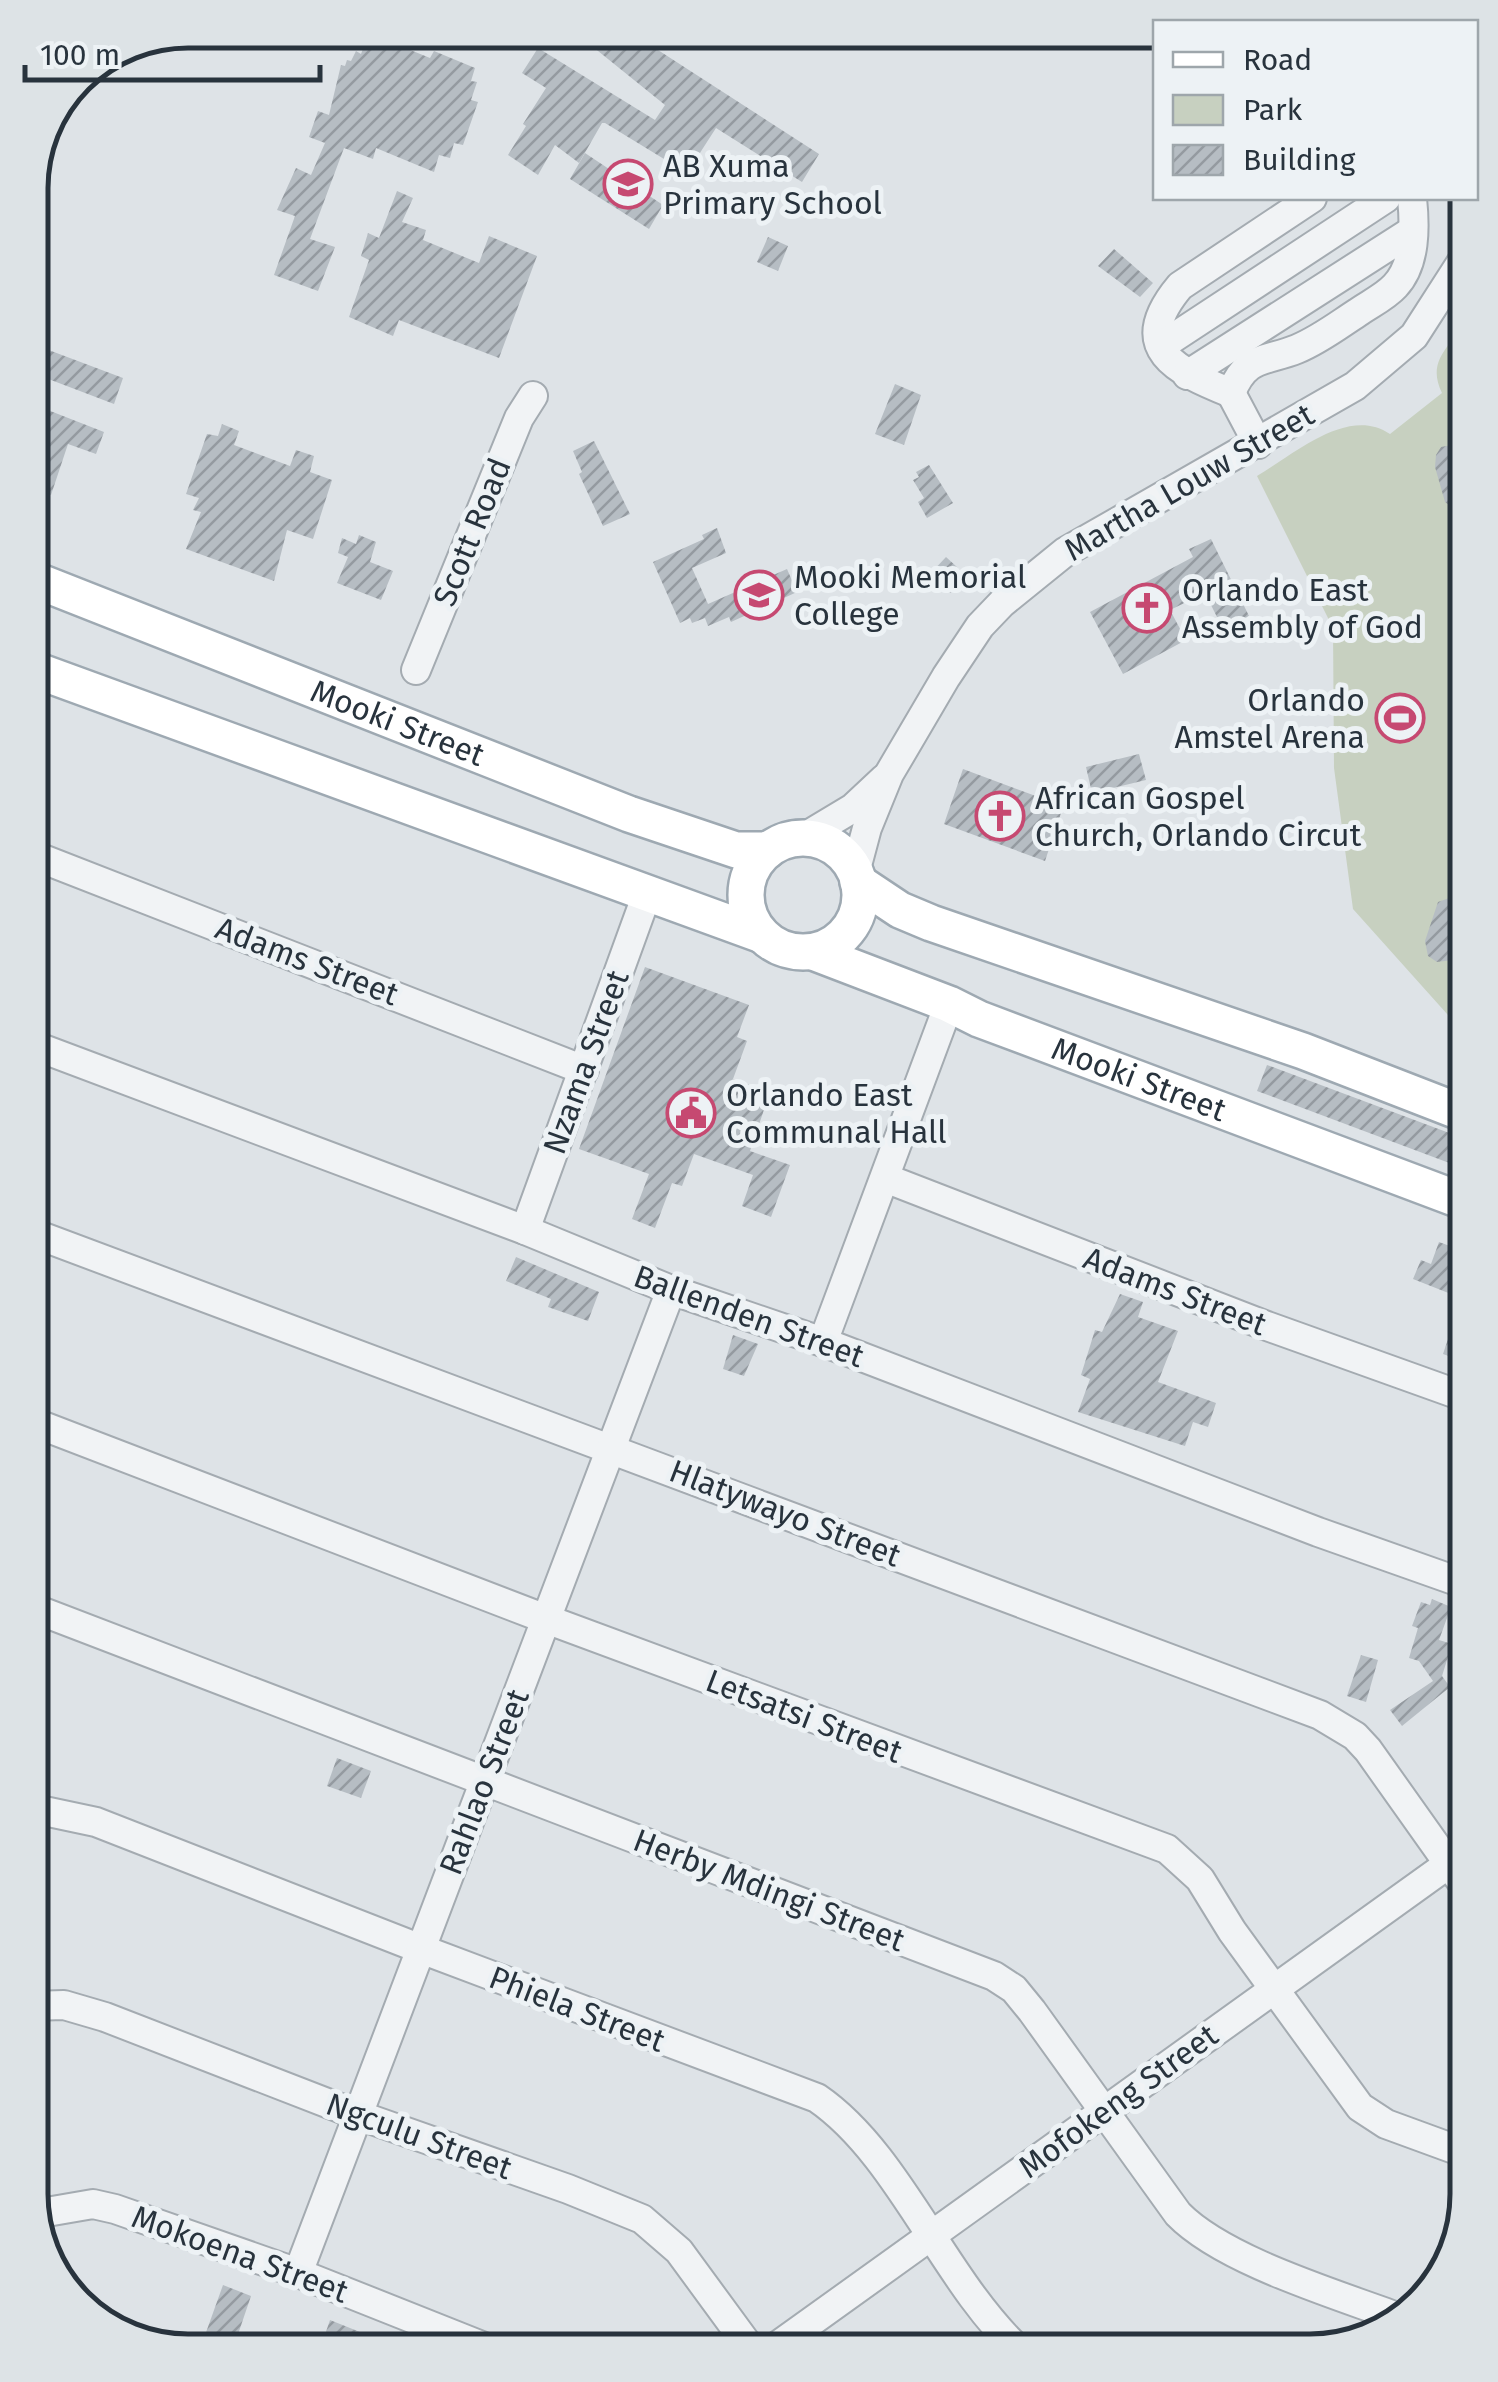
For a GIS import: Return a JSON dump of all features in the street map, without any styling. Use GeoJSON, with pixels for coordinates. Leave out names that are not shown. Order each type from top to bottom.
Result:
{"type":"FeatureCollection","features":[{"type":"Feature","properties":{"kind":"main road","name":"Mooki Street"},"geometry":{"type":"LineString","coordinates":[[48,585],[629,814],[736,850],[768,850]]}},
{"type":"Feature","properties":{"kind":"main road"},"geometry":{"type":"LineString","coordinates":[[48,675],[794,950],[813,952],[830,946],[852,924],[860,898],[857,878],[847,859],[820,840],[803,838],[768,850],[758,860],[747,885],[748,911],[762,935]]}},
{"type":"Feature","properties":{"kind":"main road"},"geometry":{"type":"LineString","coordinates":[[857,878],[900,910],[931,923],[1303,1051],[1450,1108]]}},
{"type":"Feature","properties":{"kind":"main road","name":"Mooki Street"},"geometry":{"type":"LineString","coordinates":[[813,952],[979,1019],[1450,1196]]}},
{"type":"Feature","properties":{"kind":"street"},"geometry":{"type":"LineString","coordinates":[[1258,444],[1231,393],[1174,367],[1161,346],[1158,326],[1180,286],[1309,200]]}},
{"type":"Feature","properties":{"kind":"street"},"geometry":{"type":"LineString","coordinates":[[1161,346],[1383,200]]}},
{"type":"Feature","properties":{"kind":"street"},"geometry":{"type":"LineString","coordinates":[[1231,393],[1238,376],[1250,363],[1322,338],[1395,286],[1408,262],[1412,200]]}},
{"type":"Feature","properties":{"kind":"street"},"geometry":{"type":"LineString","coordinates":[[1187,376],[1412,231]]}},
{"type":"Feature","properties":{"kind":"street","name":"Martha Louw Street"},"geometry":{"type":"LineString","coordinates":[[857,878],[868,828],[888,774],[980,626],[1023,583],[1066,552],[1355,386],[1414,336],[1450,280]]}},
{"type":"Feature","properties":{"kind":"street","name":"Scott Road"},"geometry":{"type":"LineString","coordinates":[[416,670],[519,418],[533,396]]}},
{"type":"Feature","properties":{"kind":"street","name":"Martha Louw Street"},"geometry":{"type":"LineString","coordinates":[[803,838],[853,808],[888,774]]}},
{"type":"Feature","properties":{"kind":"street","name":"Adams Street"},"geometry":{"type":"LineString","coordinates":[[48,861],[584,1070]]}},
{"type":"Feature","properties":{"kind":"street","name":"Nzama Street"},"geometry":{"type":"LineString","coordinates":[[525,1230],[647,894]]}},
{"type":"Feature","properties":{"kind":"street"},"geometry":{"type":"LineString","coordinates":[[822,1342],[948,1004]]}},
{"type":"Feature","properties":{"kind":"street","name":"Ballenden Street"},"geometry":{"type":"LineString","coordinates":[[48,1051],[525,1230],[671,1290],[822,1342],[1450,1580]]}},
{"type":"Feature","properties":{"kind":"street","name":"Adams Street"},"geometry":{"type":"LineString","coordinates":[[884,1178],[1267,1326],[1450,1392]]}},
{"type":"Feature","properties":{"kind":"street","name":"Hlatywayo Street"},"geometry":{"type":"LineString","coordinates":[[47,1238],[1320,1716],[1354,1736],[1368,1750],[1450,1847]]}},
{"type":"Feature","properties":{"kind":"street","name":"Rahlao Street"},"geometry":{"type":"LineString","coordinates":[[298,2273],[671,1290]]}},
{"type":"Feature","properties":{"kind":"street","name":"Letsatsi Street"},"geometry":{"type":"LineString","coordinates":[[47,1428],[546,1619],[1167,1848],[1200,1879],[1273,1989],[1360,2106],[1386,2124],[1450,2147]]}},
{"type":"Feature","properties":{"kind":"street","name":"Herby Mdingi Street"},"geometry":{"type":"LineString","coordinates":[[47,1615],[994,1976],[1014,1989],[1106,2110],[1178,2214],[1196,2233],[1318,2288],[1385,2313]]}},
{"type":"Feature","properties":{"kind":"street","name":"Phiela Street"},"geometry":{"type":"LineString","coordinates":[[47,1812],[96,1822],[421,1950],[817,2098],[836,2111],[856,2134],[986,2315],[1004,2334]]}},
{"type":"Feature","properties":{"kind":"street","name":"Mofokeng Street"},"geometry":{"type":"LineString","coordinates":[[794,2334],[1450,1863]]}},
{"type":"Feature","properties":{"kind":"street","name":"Ngculu Street"},"geometry":{"type":"LineString","coordinates":[[47,2005],[64,2005],[105,2017],[358,2116],[568,2188],[642,2218],[679,2251],[740,2334]]}},
{"type":"Feature","properties":{"kind":"street","name":"Mokoena Street"},"geometry":{"type":"LineString","coordinates":[[49,2211],[93,2204],[133,2215],[298,2273],[452,2334]]}},
{"type":"Feature","properties":{"kind":"green space","name":"Orlando Amstel Arena"},"geometry":{"type":"Polygon","coordinates":[[[1450,343],[1450,1017],[1353,909],[1334,768],[1333,628],[1257,476],[1339,429],[1357,425],[1390,434],[1442,393],[1437,371],[1450,343]]]}},
{"type":"Feature","properties":{"kind":"building"},"geometry":{"type":"Polygon","coordinates":[[[363,48],[406,48],[430,58],[434,51],[475,68],[471,81],[477,82],[471,100],[478,102],[463,145],[454,143],[450,158],[439,155],[434,172],[376,148],[373,159],[344,148],[310,239],[335,247],[318,291],[274,275],[295,216],[277,210],[296,168],[311,175],[325,143],[309,137],[318,111],[329,115],[341,65],[351,61],[356,51],[361,54],[363,48]]]}},
{"type":"Feature","properties":{"kind":"building"},"geometry":{"type":"Polygon","coordinates":[[[538,48],[655,120],[665,105],[594,48],[655,48],[819,154],[802,182],[716,128],[687,173],[602,123],[579,163],[555,145],[538,175],[508,155],[546,88],[522,73],[538,48]]]}},
{"type":"Feature","properties":{"kind":"building"},"geometry":{"type":"Polygon","coordinates":[[[585,153],[663,205],[649,229],[570,179],[585,153]]]}},
{"type":"Feature","properties":{"kind":"building"},"geometry":{"type":"Polygon","coordinates":[[[397,191],[413,198],[402,222],[426,230],[423,240],[479,263],[489,236],[537,256],[499,358],[399,320],[393,336],[349,317],[369,260],[361,256],[368,233],[379,238],[397,191]]]}},
{"type":"Feature","properties":{"kind":"building"},"geometry":{"type":"Polygon","coordinates":[[[768,237],[788,246],[778,271],[757,262],[768,237]]]}},
{"type":"Feature","properties":{"kind":"building"},"geometry":{"type":"Polygon","coordinates":[[[1114,249],[1153,283],[1140,297],[1098,266],[1114,249]]]}},
{"type":"Feature","properties":{"kind":"building"},"geometry":{"type":"Polygon","coordinates":[[[48,350],[123,378],[114,404],[48,379],[48,350]]]}},
{"type":"Feature","properties":{"kind":"building"},"geometry":{"type":"Polygon","coordinates":[[[895,384],[921,395],[904,445],[875,434],[895,384]]]}},
{"type":"Feature","properties":{"kind":"building"},"geometry":{"type":"Polygon","coordinates":[[[48,410],[104,432],[96,454],[68,444],[51,495],[48,494],[48,410]]]}},
{"type":"Feature","properties":{"kind":"building"},"geometry":{"type":"Polygon","coordinates":[[[222,424],[239,431],[234,445],[290,466],[296,450],[314,456],[310,472],[332,480],[313,539],[287,530],[274,581],[186,549],[201,512],[193,510],[199,498],[186,494],[207,434],[218,436],[222,424]]]}},
{"type":"Feature","properties":{"kind":"building"},"geometry":{"type":"Polygon","coordinates":[[[594,441],[630,514],[603,526],[573,451],[594,441]]]}},
{"type":"Feature","properties":{"kind":"building"},"geometry":{"type":"Polygon","coordinates":[[[1450,445],[1450,506],[1445,502],[1435,467],[1441,447],[1450,445]]]}},
{"type":"Feature","properties":{"kind":"building"},"geometry":{"type":"Polygon","coordinates":[[[929,465],[953,503],[927,518],[918,502],[924,498],[913,480],[919,477],[916,472],[929,465]]]}},
{"type":"Feature","properties":{"kind":"building"},"geometry":{"type":"Polygon","coordinates":[[[717,528],[726,553],[692,568],[708,604],[787,569],[797,592],[731,622],[729,617],[708,626],[705,618],[680,623],[653,562],[704,539],[702,535],[717,528]]]}},
{"type":"Feature","properties":{"kind":"building"},"geometry":{"type":"Polygon","coordinates":[[[359,535],[376,542],[370,562],[393,571],[381,600],[337,583],[348,557],[338,553],[342,538],[356,544],[359,535]]]}},
{"type":"Feature","properties":{"kind":"building"},"geometry":{"type":"Polygon","coordinates":[[[1211,539],[1249,616],[1223,629],[1205,593],[1170,610],[1186,640],[1123,674],[1090,612],[1193,557],[1189,549],[1211,539]]]}},
{"type":"Feature","properties":{"kind":"building"},"geometry":{"type":"Polygon","coordinates":[[[946,557],[969,578],[950,593],[930,574],[946,557]]]}},
{"type":"Feature","properties":{"kind":"building"},"geometry":{"type":"Polygon","coordinates":[[[1139,754],[1146,780],[1092,793],[1086,767],[1139,754]]]}},
{"type":"Feature","properties":{"kind":"building"},"geometry":{"type":"Polygon","coordinates":[[[963,769],[1052,802],[1049,809],[1061,813],[1045,861],[944,824],[963,769]]]}},
{"type":"Feature","properties":{"kind":"building"},"geometry":{"type":"Polygon","coordinates":[[[1450,898],[1450,960],[1437,962],[1428,956],[1425,941],[1438,902],[1450,898]]]}},
{"type":"Feature","properties":{"kind":"building"},"geometry":{"type":"Polygon","coordinates":[[[645,967],[749,1005],[737,1037],[747,1041],[733,1079],[770,1092],[750,1151],[790,1165],[771,1217],[742,1206],[753,1175],[694,1154],[682,1186],[672,1183],[655,1228],[632,1219],[649,1174],[579,1149],[645,967]]]}},
{"type":"Feature","properties":{"kind":"building"},"geometry":{"type":"Polygon","coordinates":[[[1267,1065],[1450,1133],[1450,1163],[1257,1091],[1267,1065]]]}},
{"type":"Feature","properties":{"kind":"building"},"geometry":{"type":"Polygon","coordinates":[[[1439,1242],[1450,1246],[1450,1294],[1413,1279],[1421,1260],[1431,1264],[1439,1242]]]}},
{"type":"Feature","properties":{"kind":"building"},"geometry":{"type":"Polygon","coordinates":[[[516,1257],[599,1292],[588,1321],[548,1307],[551,1299],[506,1281],[516,1257]]]}},
{"type":"Feature","properties":{"kind":"building"},"geometry":{"type":"Polygon","coordinates":[[[1120,1294],[1143,1302],[1138,1317],[1178,1331],[1158,1382],[1216,1403],[1208,1427],[1193,1422],[1185,1446],[1078,1412],[1090,1379],[1081,1375],[1095,1330],[1102,1332],[1120,1294]]]}},
{"type":"Feature","properties":{"kind":"building"},"geometry":{"type":"Polygon","coordinates":[[[1450,1333],[1450,1357],[1443,1354],[1450,1333]]]}},
{"type":"Feature","properties":{"kind":"building"},"geometry":{"type":"Polygon","coordinates":[[[733,1335],[758,1344],[744,1376],[723,1369],[733,1335]]]}},
{"type":"Feature","properties":{"kind":"building"},"geometry":{"type":"Polygon","coordinates":[[[1432,1599],[1450,1607],[1439,1640],[1450,1643],[1442,1676],[1450,1687],[1402,1726],[1390,1710],[1433,1681],[1419,1661],[1409,1658],[1418,1628],[1412,1626],[1421,1602],[1430,1605],[1432,1599]]]}},
{"type":"Feature","properties":{"kind":"building"},"geometry":{"type":"Polygon","coordinates":[[[1361,1655],[1378,1660],[1366,1702],[1347,1696],[1361,1655]]]}},
{"type":"Feature","properties":{"kind":"building"},"geometry":{"type":"Polygon","coordinates":[[[337,1758],[371,1771],[361,1798],[327,1786],[337,1758]]]}},
{"type":"Feature","properties":{"kind":"building"},"geometry":{"type":"Polygon","coordinates":[[[223,2285],[251,2296],[238,2334],[205,2334],[223,2285]]]}},
{"type":"Feature","properties":{"kind":"building"},"geometry":{"type":"Polygon","coordinates":[[[330,2320],[365,2334],[325,2334],[330,2320]]]}},
{"type":"Feature","properties":{"kind":"place","name":"AB Xuma Primary School"},"geometry":{"type":"Point","coordinates":[628,184]}},
{"type":"Feature","properties":{"kind":"place","name":"Mooki Memorial College"},"geometry":{"type":"Point","coordinates":[759,595]}},
{"type":"Feature","properties":{"kind":"place","name":"Orlando East Assembly of God"},"geometry":{"type":"Point","coordinates":[1147,608]}},
{"type":"Feature","properties":{"kind":"place","name":"Orlando Amstel Arena"},"geometry":{"type":"Point","coordinates":[1400,718]}},
{"type":"Feature","properties":{"kind":"place","name":"African Gospel Church, Orlando Circut"},"geometry":{"type":"Point","coordinates":[1000,816]}},
{"type":"Feature","properties":{"kind":"place","name":"Orlando East Communal Hall"},"geometry":{"type":"Point","coordinates":[691,1113]}}]}
